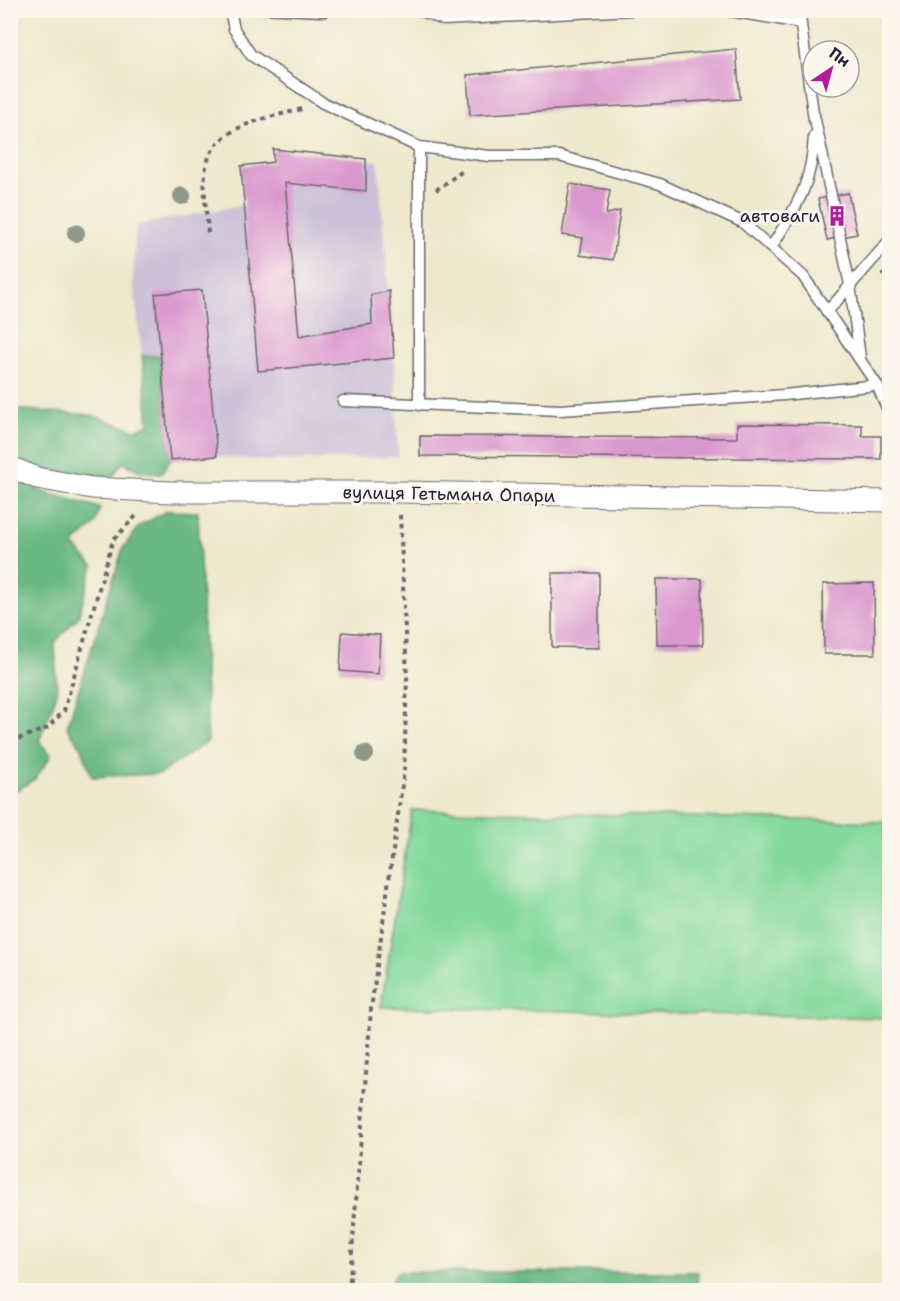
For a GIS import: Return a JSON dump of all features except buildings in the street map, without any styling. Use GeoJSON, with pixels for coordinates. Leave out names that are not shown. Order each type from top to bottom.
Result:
{"type":"FeatureCollection","features":[{"type":"Feature","properties":{"kind":"street","name":"вулиця Гетьмана Опари"},"geometry":{"type":"LineString","coordinates":[[10,467],[37,478],[92,488],[171,492],[400,492],[890,501]]}},
{"type":"Feature","properties":{"kind":"lane"},"geometry":{"type":"LineString","coordinates":[[230,10],[234,29],[251,55],[323,103],[419,147],[489,156],[560,156],[660,184],[742,222],[802,276],[877,385],[890,415]]}},
{"type":"Feature","properties":{"kind":"lane"},"geometry":{"type":"LineString","coordinates":[[419,10],[444,20],[631,10]]}},
{"type":"Feature","properties":{"kind":"lane"},"geometry":{"type":"LineString","coordinates":[[724,10],[801,23]]}},
{"type":"Feature","properties":{"kind":"lane"},"geometry":{"type":"LineString","coordinates":[[799,10],[814,115],[850,285],[860,360]]}},
{"type":"Feature","properties":{"kind":"lane"},"geometry":{"type":"LineString","coordinates":[[771,246],[802,197],[813,155],[814,115]]}},
{"type":"Feature","properties":{"kind":"lane"},"geometry":{"type":"LineString","coordinates":[[419,147],[419,405]]}},
{"type":"Feature","properties":{"kind":"lane"},"geometry":{"type":"LineString","coordinates":[[827,312],[890,240]]}},
{"type":"Feature","properties":{"kind":"lane"},"geometry":{"type":"LineString","coordinates":[[343,401],[560,410],[784,395],[877,385]]}},
{"type":"Feature","properties":{"kind":"path"},"geometry":{"type":"LineString","coordinates":[[208,233],[205,172],[213,149],[233,128],[323,103]]}},
{"type":"Feature","properties":{"kind":"path"},"geometry":{"type":"LineString","coordinates":[[419,216],[434,192],[456,174],[489,156]]}},
{"type":"Feature","properties":{"kind":"path"},"geometry":{"type":"LineString","coordinates":[[10,742],[47,728],[64,711],[113,540],[139,513],[171,492]]}},
{"type":"Feature","properties":{"kind":"path"},"geometry":{"type":"LineString","coordinates":[[349,1290],[371,1009],[404,771],[407,678],[400,492]]}},
{"type":"Feature","properties":{"kind":"shaded area"},"geometry":{"type":"Polygon","coordinates":[[[273,149],[378,161],[394,358],[398,457],[266,461],[217,456],[170,460],[160,356],[142,356],[133,280],[136,225],[244,205],[241,166],[272,162],[273,149]]]}},
{"type":"Feature","properties":{"kind":"green space"},"geometry":{"type":"Polygon","coordinates":[[[142,356],[160,356],[170,460],[162,473],[142,472],[123,462],[112,477],[50,471],[11,458],[13,409],[91,415],[136,430],[149,424],[142,356]]]}},
{"type":"Feature","properties":{"kind":"green space"},"geometry":{"type":"Polygon","coordinates":[[[11,479],[41,491],[100,508],[95,524],[73,545],[93,566],[78,617],[55,642],[57,694],[39,741],[51,756],[35,779],[17,790],[10,788],[11,479]]]}},
{"type":"Feature","properties":{"kind":"green space"},"geometry":{"type":"Polygon","coordinates":[[[167,511],[198,512],[208,741],[160,774],[92,777],[82,748],[67,727],[123,548],[139,526],[167,511]]]}},
{"type":"Feature","properties":{"kind":"green space"},"geometry":{"type":"Polygon","coordinates":[[[412,810],[889,822],[889,1018],[381,1007],[412,810]]]}},
{"type":"Feature","properties":{"kind":"green space"},"geometry":{"type":"Polygon","coordinates":[[[397,1272],[698,1272],[697,1290],[387,1290],[397,1272]]]}},
{"type":"Feature","properties":{"kind":"place","name":"автоваги"},"geometry":{"type":"Point","coordinates":[837,216]}}]}
